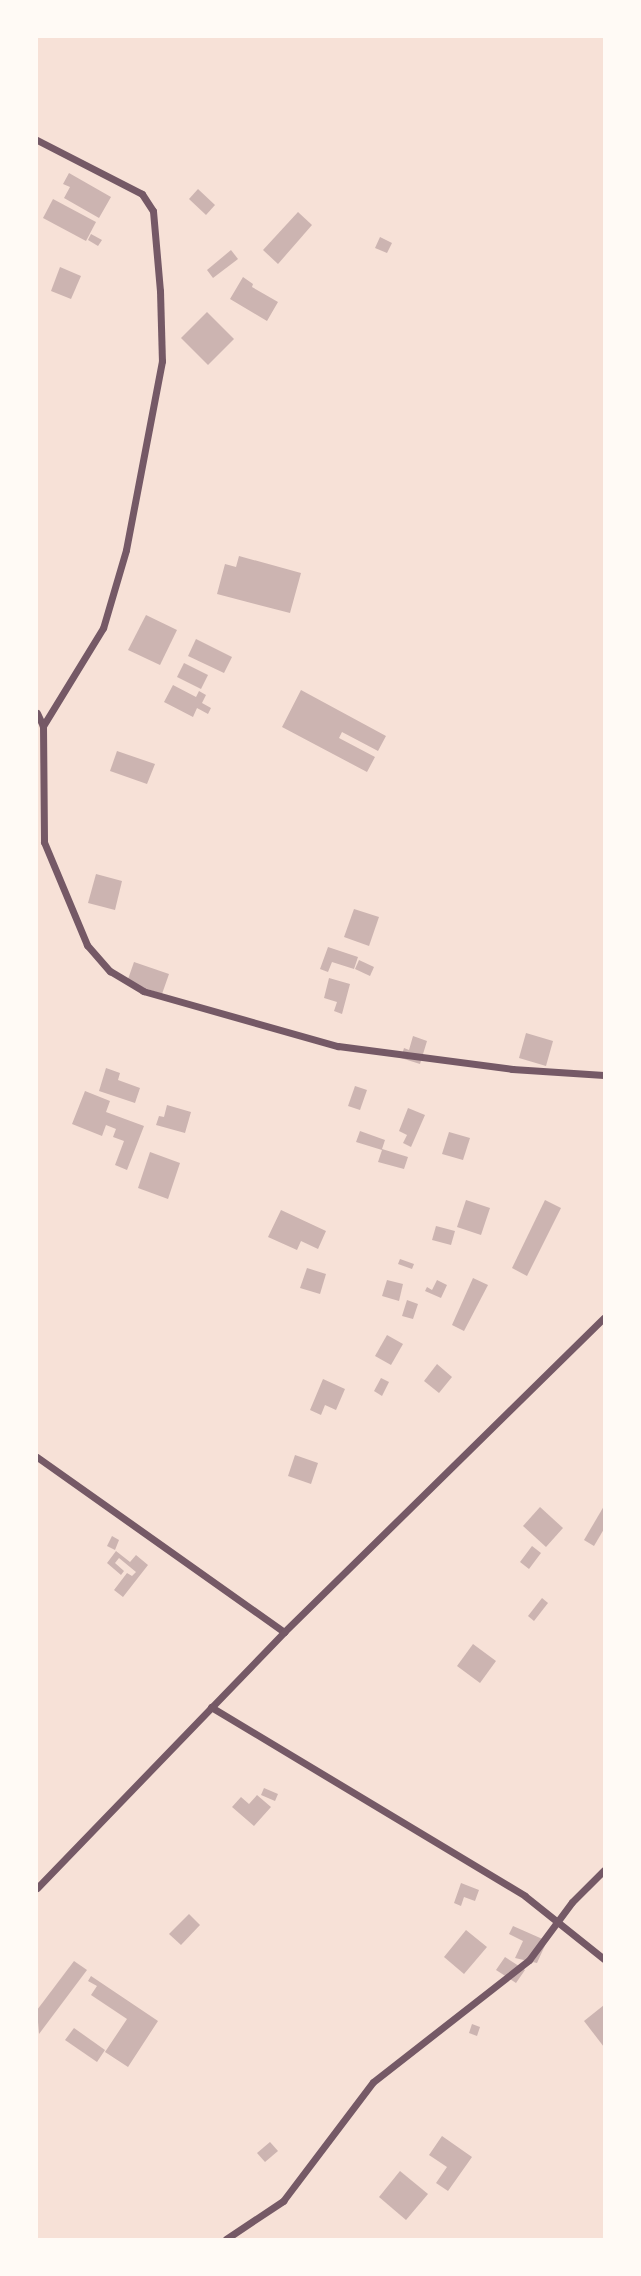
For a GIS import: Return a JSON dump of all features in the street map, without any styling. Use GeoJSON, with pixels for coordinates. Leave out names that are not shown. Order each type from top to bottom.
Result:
{"type":"FeatureCollection","features":[{"type":"Feature","properties":{"kind":"street"},"geometry":{"type":"LineString","coordinates":[[37,140],[142,194],[153,211],[160,291],[162,362],[126,550],[103,628],[43,726]]}},
{"type":"Feature","properties":{"kind":"street"},"geometry":{"type":"LineString","coordinates":[[37,713],[43,726],[44,842],[87,946],[110,971],[143,991],[338,1046],[512,1069],[604,1075]]}},
{"type":"Feature","properties":{"kind":"street"},"geometry":{"type":"LineString","coordinates":[[37,1888],[284,1632],[604,1318]]}},
{"type":"Feature","properties":{"kind":"street"},"geometry":{"type":"LineString","coordinates":[[37,1457],[284,1632]]}},
{"type":"Feature","properties":{"kind":"street"},"geometry":{"type":"LineString","coordinates":[[211,1707],[525,1896],[604,1959]]}},
{"type":"Feature","properties":{"kind":"street"},"geometry":{"type":"LineString","coordinates":[[226,2239],[283,2201],[373,2082],[529,1961],[556,1923],[604,1870]]}},
{"type":"Feature","properties":{"kind":"building"},"geometry":{"type":"Polygon","coordinates":[[[69,173],[111,197],[99,218],[64,198],[70,187],[63,184],[69,173]]]}},
{"type":"Feature","properties":{"kind":"building"},"geometry":{"type":"Polygon","coordinates":[[[198,189],[215,205],[206,215],[189,199],[198,189]]]}},
{"type":"Feature","properties":{"kind":"building"},"geometry":{"type":"Polygon","coordinates":[[[53,199],[96,222],[86,241],[43,218],[53,199]]]}},
{"type":"Feature","properties":{"kind":"building"},"geometry":{"type":"Polygon","coordinates":[[[298,212],[312,225],[278,264],[263,250],[298,212]]]}},
{"type":"Feature","properties":{"kind":"building"},"geometry":{"type":"Polygon","coordinates":[[[91,234],[102,240],[98,246],[88,240],[91,234]]]}},
{"type":"Feature","properties":{"kind":"building"},"geometry":{"type":"Polygon","coordinates":[[[380,237],[392,243],[387,253],[375,248],[380,237]]]}},
{"type":"Feature","properties":{"kind":"building"},"geometry":{"type":"Polygon","coordinates":[[[231,250],[238,259],[213,278],[207,270],[231,250]]]}},
{"type":"Feature","properties":{"kind":"building"},"geometry":{"type":"Polygon","coordinates":[[[60,267],[81,276],[71,299],[51,291],[60,267]]]}},
{"type":"Feature","properties":{"kind":"building"},"geometry":{"type":"Polygon","coordinates":[[[243,277],[253,284],[252,287],[278,302],[267,321],[230,299],[243,277]]]}},
{"type":"Feature","properties":{"kind":"building"},"geometry":{"type":"Polygon","coordinates":[[[207,312],[234,339],[208,365],[181,338],[207,312]]]}},
{"type":"Feature","properties":{"kind":"building"},"geometry":{"type":"Polygon","coordinates":[[[239,556],[301,573],[290,613],[217,594],[225,564],[236,567],[239,556]]]}},
{"type":"Feature","properties":{"kind":"building"},"geometry":{"type":"Polygon","coordinates":[[[146,615],[177,630],[160,665],[128,650],[146,615]]]}},
{"type":"Feature","properties":{"kind":"building"},"geometry":{"type":"Polygon","coordinates":[[[196,639],[232,657],[224,673],[188,656],[196,639]]]}},
{"type":"Feature","properties":{"kind":"building"},"geometry":{"type":"Polygon","coordinates":[[[184,663],[208,675],[201,689],[177,677],[184,663]]]}},
{"type":"Feature","properties":{"kind":"building"},"geometry":{"type":"Polygon","coordinates":[[[173,685],[196,697],[199,691],[206,695],[202,703],[211,708],[208,714],[197,708],[193,717],[164,702],[173,685]]]}},
{"type":"Feature","properties":{"kind":"building"},"geometry":{"type":"Polygon","coordinates":[[[301,690],[386,736],[378,751],[342,732],[339,738],[375,757],[367,772],[282,727],[301,690]]]}},
{"type":"Feature","properties":{"kind":"building"},"geometry":{"type":"Polygon","coordinates":[[[117,751],[155,764],[147,784],[110,771],[117,751]]]}},
{"type":"Feature","properties":{"kind":"building"},"geometry":{"type":"Polygon","coordinates":[[[96,874],[122,881],[115,910],[88,903],[96,874]]]}},
{"type":"Feature","properties":{"kind":"building"},"geometry":{"type":"Polygon","coordinates":[[[354,909],[379,917],[369,946],[344,937],[354,909]]]}},
{"type":"Feature","properties":{"kind":"building"},"geometry":{"type":"Polygon","coordinates":[[[328,947],[358,957],[354,969],[332,962],[328,972],[320,969],[328,947]]]}},
{"type":"Feature","properties":{"kind":"building"},"geometry":{"type":"Polygon","coordinates":[[[359,960],[374,967],[370,976],[355,969],[359,960]]]}},
{"type":"Feature","properties":{"kind":"building"},"geometry":{"type":"Polygon","coordinates":[[[134,962],[169,974],[162,994],[127,982],[134,962]]]}},
{"type":"Feature","properties":{"kind":"building"},"geometry":{"type":"Polygon","coordinates":[[[329,978],[350,984],[342,1014],[334,1011],[337,1002],[324,998],[329,978]]]}},
{"type":"Feature","properties":{"kind":"building"},"geometry":{"type":"Polygon","coordinates":[[[526,1033],[553,1041],[546,1066],[519,1058],[526,1033]]]}},
{"type":"Feature","properties":{"kind":"building"},"geometry":{"type":"Polygon","coordinates":[[[413,1036],[427,1041],[420,1064],[401,1058],[404,1048],[409,1050],[413,1036]]]}},
{"type":"Feature","properties":{"kind":"building"},"geometry":{"type":"Polygon","coordinates":[[[106,1068],[120,1073],[118,1080],[140,1088],[135,1103],[99,1091],[106,1068]]]}},
{"type":"Feature","properties":{"kind":"building"},"geometry":{"type":"Polygon","coordinates":[[[355,1086],[367,1090],[360,1110],[348,1106],[355,1086]]]}},
{"type":"Feature","properties":{"kind":"building"},"geometry":{"type":"Polygon","coordinates":[[[85,1091],[110,1101],[106,1112],[144,1126],[127,1170],[115,1165],[124,1141],[113,1137],[116,1129],[106,1125],[102,1136],[72,1124],[85,1091]]]}},
{"type":"Feature","properties":{"kind":"building"},"geometry":{"type":"Polygon","coordinates":[[[167,1105],[191,1112],[185,1133],[156,1125],[159,1116],[164,1117],[167,1105]]]}},
{"type":"Feature","properties":{"kind":"building"},"geometry":{"type":"Polygon","coordinates":[[[408,1108],[425,1115],[411,1147],[403,1143],[407,1135],[399,1131],[408,1108]]]}},
{"type":"Feature","properties":{"kind":"building"},"geometry":{"type":"Polygon","coordinates":[[[360,1131],[385,1140],[382,1149],[408,1157],[404,1169],[378,1162],[382,1150],[356,1142],[360,1131]]]}},
{"type":"Feature","properties":{"kind":"building"},"geometry":{"type":"Polygon","coordinates":[[[449,1132],[470,1138],[463,1160],[442,1154],[449,1132]]]}},
{"type":"Feature","properties":{"kind":"building"},"geometry":{"type":"Polygon","coordinates":[[[150,1152],[180,1163],[168,1199],[138,1188],[150,1152]]]}},
{"type":"Feature","properties":{"kind":"building"},"geometry":{"type":"Polygon","coordinates":[[[466,1200],[490,1208],[481,1235],[457,1227],[466,1200]]]}},
{"type":"Feature","properties":{"kind":"building"},"geometry":{"type":"Polygon","coordinates":[[[545,1200],[561,1208],[527,1276],[512,1268],[545,1200]]]}},
{"type":"Feature","properties":{"kind":"building"},"geometry":{"type":"Polygon","coordinates":[[[281,1210],[326,1231],[318,1249],[301,1241],[297,1250],[268,1237],[281,1210]]]}},
{"type":"Feature","properties":{"kind":"building"},"geometry":{"type":"Polygon","coordinates":[[[436,1226],[455,1231],[451,1245],[432,1240],[436,1226]]]}},
{"type":"Feature","properties":{"kind":"building"},"geometry":{"type":"Polygon","coordinates":[[[400,1259],[414,1264],[412,1269],[398,1264],[400,1259]]]}},
{"type":"Feature","properties":{"kind":"building"},"geometry":{"type":"Polygon","coordinates":[[[307,1268],[326,1274],[320,1294],[300,1288],[307,1268]]]}},
{"type":"Feature","properties":{"kind":"building"},"geometry":{"type":"Polygon","coordinates":[[[473,1278],[488,1285],[464,1331],[452,1325],[473,1278]]]}},
{"type":"Feature","properties":{"kind":"building"},"geometry":{"type":"Polygon","coordinates":[[[387,1280],[403,1284],[399,1301],[382,1296],[387,1280]]]}},
{"type":"Feature","properties":{"kind":"building"},"geometry":{"type":"Polygon","coordinates":[[[437,1280],[447,1285],[441,1298],[425,1291],[427,1287],[432,1290],[437,1280]]]}},
{"type":"Feature","properties":{"kind":"building"},"geometry":{"type":"Polygon","coordinates":[[[407,1300],[418,1304],[413,1319],[402,1316],[407,1300]]]}},
{"type":"Feature","properties":{"kind":"building"},"geometry":{"type":"Polygon","coordinates":[[[387,1335],[403,1344],[391,1365],[375,1356],[387,1335]]]}},
{"type":"Feature","properties":{"kind":"building"},"geometry":{"type":"Polygon","coordinates":[[[437,1364],[452,1377],[439,1393],[424,1381],[437,1364]]]}},
{"type":"Feature","properties":{"kind":"building"},"geometry":{"type":"Polygon","coordinates":[[[381,1378],[389,1382],[382,1396],[374,1391],[381,1378]]]}},
{"type":"Feature","properties":{"kind":"building"},"geometry":{"type":"Polygon","coordinates":[[[323,1379],[345,1389],[336,1410],[325,1405],[321,1415],[310,1410],[323,1379]]]}},
{"type":"Feature","properties":{"kind":"building"},"geometry":{"type":"Polygon","coordinates":[[[295,1455],[318,1463],[311,1484],[288,1476],[295,1455]]]}},
{"type":"Feature","properties":{"kind":"building"},"geometry":{"type":"Polygon","coordinates":[[[604,1506],[604,1529],[594,1546],[584,1540],[604,1506]]]}},
{"type":"Feature","properties":{"kind":"building"},"geometry":{"type":"Polygon","coordinates":[[[540,1507],[563,1528],[546,1547],[523,1526],[540,1507]]]}},
{"type":"Feature","properties":{"kind":"building"},"geometry":{"type":"Polygon","coordinates":[[[112,1536],[119,1540],[115,1550],[107,1546],[112,1536]]]}},
{"type":"Feature","properties":{"kind":"building"},"geometry":{"type":"Polygon","coordinates":[[[532,1546],[541,1553],[529,1569],[520,1562],[532,1546]]]}},
{"type":"Feature","properties":{"kind":"building"},"geometry":{"type":"Polygon","coordinates":[[[116,1551],[130,1562],[136,1555],[148,1565],[123,1597],[114,1590],[127,1573],[132,1576],[136,1572],[119,1558],[115,1563],[124,1571],[121,1575],[107,1563],[116,1551]]]}},
{"type":"Feature","properties":{"kind":"building"},"geometry":{"type":"Polygon","coordinates":[[[542,1598],[548,1603],[534,1621],[528,1616],[542,1598]]]}},
{"type":"Feature","properties":{"kind":"building"},"geometry":{"type":"Polygon","coordinates":[[[473,1644],[496,1661],[480,1683],[457,1666],[473,1644]]]}},
{"type":"Feature","properties":{"kind":"building"},"geometry":{"type":"Polygon","coordinates":[[[264,1788],[278,1794],[275,1801],[261,1795],[264,1788]]]}},
{"type":"Feature","properties":{"kind":"building"},"geometry":{"type":"Polygon","coordinates":[[[257,1795],[271,1807],[254,1826],[232,1807],[241,1797],[249,1804],[257,1795]]]}},
{"type":"Feature","properties":{"kind":"building"},"geometry":{"type":"Polygon","coordinates":[[[461,1883],[479,1890],[475,1901],[464,1897],[461,1906],[454,1903],[461,1883]]]}},
{"type":"Feature","properties":{"kind":"building"},"geometry":{"type":"Polygon","coordinates":[[[189,1914],[200,1925],[181,1945],[169,1934],[189,1914]]]}},
{"type":"Feature","properties":{"kind":"building"},"geometry":{"type":"Polygon","coordinates":[[[513,1926],[547,1941],[537,1963],[515,1958],[523,1941],[509,1934],[513,1926]]]}},
{"type":"Feature","properties":{"kind":"building"},"geometry":{"type":"Polygon","coordinates":[[[466,1930],[487,1947],[464,1974],[444,1957],[466,1930]]]}},
{"type":"Feature","properties":{"kind":"building"},"geometry":{"type":"Polygon","coordinates":[[[505,1957],[525,1970],[516,1983],[496,1970],[505,1957]]]}},
{"type":"Feature","properties":{"kind":"building"},"geometry":{"type":"Polygon","coordinates":[[[74,1961],[87,1970],[39,2034],[37,2010],[74,1961]]]}},
{"type":"Feature","properties":{"kind":"building"},"geometry":{"type":"Polygon","coordinates":[[[91,1976],[158,2021],[128,2067],[105,2052],[127,2019],[91,1995],[97,1986],[88,1981],[91,1976]]]}},
{"type":"Feature","properties":{"kind":"building"},"geometry":{"type":"Polygon","coordinates":[[[604,2005],[604,2047],[584,2021],[604,2005]]]}},
{"type":"Feature","properties":{"kind":"building"},"geometry":{"type":"Polygon","coordinates":[[[472,2024],[480,2027],[477,2036],[469,2033],[472,2024]]]}},
{"type":"Feature","properties":{"kind":"building"},"geometry":{"type":"Polygon","coordinates":[[[74,2028],[105,2050],[97,2062],[65,2040],[74,2028]]]}},
{"type":"Feature","properties":{"kind":"building"},"geometry":{"type":"Polygon","coordinates":[[[442,2136],[472,2157],[448,2191],[436,2183],[447,2167],[429,2155],[442,2136]]]}},
{"type":"Feature","properties":{"kind":"building"},"geometry":{"type":"Polygon","coordinates":[[[270,2142],[278,2151],[265,2162],[257,2153],[270,2142]]]}},
{"type":"Feature","properties":{"kind":"building"},"geometry":{"type":"Polygon","coordinates":[[[400,2171],[428,2194],[406,2220],[379,2197],[400,2171]]]}}]}
